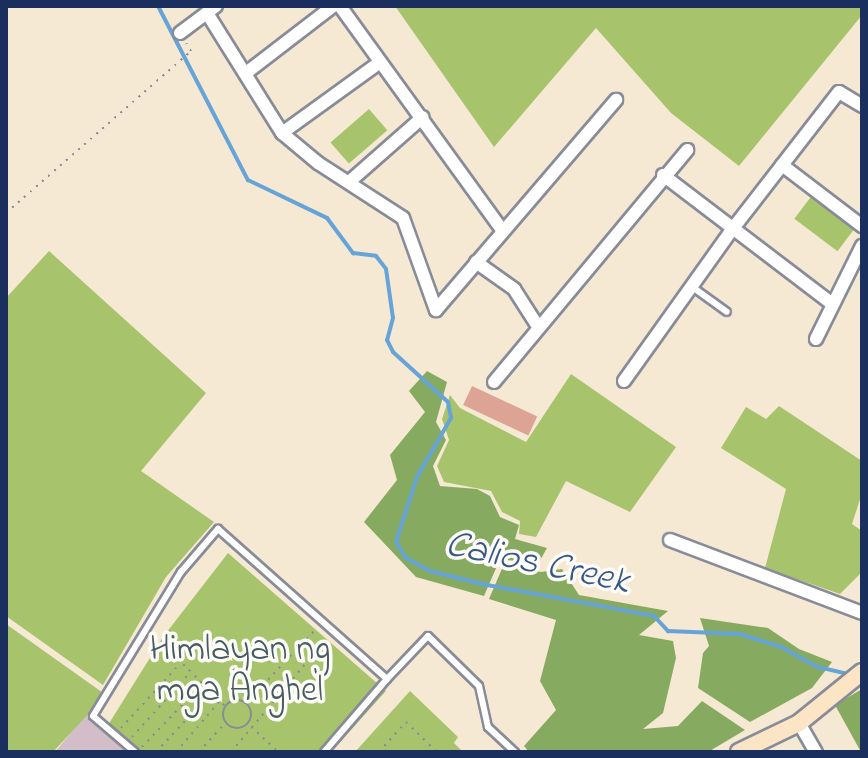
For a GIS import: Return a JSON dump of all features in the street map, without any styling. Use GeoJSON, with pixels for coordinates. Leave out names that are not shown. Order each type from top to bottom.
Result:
{"type":"FeatureCollection","features":[{"type":"Feature","properties":{"kind":"main road"},"geometry":{"type":"LineString","coordinates":[[739,752],[799,723],[857,678]]}},
{"type":"Feature","properties":{"kind":"street"},"geometry":{"type":"LineString","coordinates":[[246,73],[333,6]]}},
{"type":"Feature","properties":{"kind":"street"},"geometry":{"type":"LineString","coordinates":[[340,6],[502,230]]}},
{"type":"Feature","properties":{"kind":"street"},"geometry":{"type":"LineString","coordinates":[[180,33],[212,10],[282,133],[403,218],[436,310],[616,100]]}},
{"type":"Feature","properties":{"kind":"street"},"geometry":{"type":"LineString","coordinates":[[282,133],[380,62]]}},
{"type":"Feature","properties":{"kind":"street"},"geometry":{"type":"LineString","coordinates":[[624,381],[731,231],[839,92],[862,106]]}},
{"type":"Feature","properties":{"kind":"street"},"geometry":{"type":"LineString","coordinates":[[349,182],[423,117]]}},
{"type":"Feature","properties":{"kind":"street"},"geometry":{"type":"LineString","coordinates":[[494,382],[537,325],[687,150]]}},
{"type":"Feature","properties":{"kind":"street"},"geometry":{"type":"LineString","coordinates":[[782,165],[862,226]]}},
{"type":"Feature","properties":{"kind":"street"},"geometry":{"type":"LineString","coordinates":[[663,175],[731,231],[831,303]]}},
{"type":"Feature","properties":{"kind":"street"},"geometry":{"type":"LineString","coordinates":[[816,339],[831,303],[862,246]]}},
{"type":"Feature","properties":{"kind":"street"},"geometry":{"type":"LineString","coordinates":[[476,262],[514,289],[537,325]]}},
{"type":"Feature","properties":{"kind":"street"},"geometry":{"type":"LineString","coordinates":[[670,540],[862,613]]}},
{"type":"Feature","properties":{"kind":"street"},"geometry":{"type":"LineString","coordinates":[[799,723],[816,752]]}},
{"type":"Feature","properties":{"kind":"lane"},"geometry":{"type":"LineString","coordinates":[[691,286],[727,312]]}},
{"type":"Feature","properties":{"kind":"lane"},"geometry":{"type":"LineString","coordinates":[[136,752],[93,716],[181,572],[218,529],[387,679]]}},
{"type":"Feature","properties":{"kind":"lane"},"geometry":{"type":"LineString","coordinates":[[324,752],[428,636],[479,686],[488,727],[515,752]]}},
{"type":"Feature","properties":{"kind":"path"},"geometry":{"type":"LineString","coordinates":[[6,213],[191,51],[180,33]]}},
{"type":"Feature","properties":{"kind":"path"},"geometry":{"type":"LineString","coordinates":[[246,703],[322,623]]}},
{"type":"Feature","properties":{"kind":"path"},"geometry":{"type":"LineString","coordinates":[[147,627],[179,664],[225,706],[226,723],[199,752]]}},
{"type":"Feature","properties":{"kind":"path"},"geometry":{"type":"LineString","coordinates":[[231,752],[332,632]]}},
{"type":"Feature","properties":{"kind":"path"},"geometry":{"type":"LineString","coordinates":[[114,735],[179,664]]}},
{"type":"Feature","properties":{"kind":"path"},"geometry":{"type":"LineString","coordinates":[[126,744],[190,673]]}},
{"type":"Feature","properties":{"kind":"path"},"geometry":{"type":"LineString","coordinates":[[136,752],[202,684]]}},
{"type":"Feature","properties":{"kind":"path"},"geometry":{"type":"LineString","coordinates":[[156,752],[211,693]]}},
{"type":"Feature","properties":{"kind":"path"},"geometry":{"type":"LineString","coordinates":[[176,752],[220,701]]}},
{"type":"Feature","properties":{"kind":"path"},"geometry":{"type":"LineString","coordinates":[[225,706],[232,701],[246,703]]}},
{"type":"Feature","properties":{"kind":"path"},"geometry":{"type":"LineString","coordinates":[[246,703],[250,711],[247,723]]}},
{"type":"Feature","properties":{"kind":"path"},"geometry":{"type":"LineString","coordinates":[[379,752],[406,722],[437,752]]}},
{"type":"Feature","properties":{"kind":"path"},"geometry":{"type":"LineString","coordinates":[[226,723],[236,728],[247,723]]}},
{"type":"Feature","properties":{"kind":"path"},"geometry":{"type":"LineString","coordinates":[[247,723],[279,752]]}},
{"type":"Feature","properties":{"kind":"shaded area"},"geometry":{"type":"Polygon","coordinates":[[[87,713],[136,752],[55,752],[87,713]]]}},
{"type":"Feature","properties":{"kind":"green space"},"geometry":{"type":"Polygon","coordinates":[[[395,6],[862,6],[862,15],[739,166],[671,113],[596,28],[494,147],[395,6]]]}},
{"type":"Feature","properties":{"kind":"green space"},"geometry":{"type":"Polygon","coordinates":[[[369,109],[387,130],[349,164],[331,142],[369,109]]]}},
{"type":"Feature","properties":{"kind":"green space"},"geometry":{"type":"Polygon","coordinates":[[[813,194],[856,226],[837,251],[794,219],[813,194]]]}},
{"type":"Feature","properties":{"kind":"green space"},"geometry":{"type":"Polygon","coordinates":[[[49,251],[206,393],[141,471],[214,522],[166,577],[103,685],[6,616],[6,298],[49,251]]]}},
{"type":"Feature","properties":{"kind":"green space"},"geometry":{"type":"Polygon","coordinates":[[[427,371],[447,382],[436,422],[446,440],[433,466],[440,486],[477,489],[490,496],[500,517],[519,525],[515,539],[547,548],[538,564],[500,559],[484,596],[416,577],[364,522],[397,480],[390,455],[425,412],[409,391],[427,371]]]}},
{"type":"Feature","properties":{"kind":"green space"},"geometry":{"type":"Polygon","coordinates":[[[571,374],[676,447],[630,512],[566,481],[536,537],[519,534],[520,521],[502,512],[491,491],[444,482],[437,466],[449,440],[442,419],[450,395],[460,408],[526,442],[571,374]]]}},
{"type":"Feature","properties":{"kind":"green space"},"geometry":{"type":"Polygon","coordinates":[[[779,406],[862,461],[862,493],[852,524],[862,531],[862,572],[840,594],[765,568],[786,489],[721,448],[746,407],[766,419],[779,406]]]}},
{"type":"Feature","properties":{"kind":"green space","name":"Himlayan ng mga Anghel"},"geometry":{"type":"Polygon","coordinates":[[[228,553],[386,691],[331,752],[142,752],[108,725],[163,637],[228,553]]]}},
{"type":"Feature","properties":{"kind":"green space"},"geometry":{"type":"Polygon","coordinates":[[[504,564],[541,572],[562,569],[579,595],[668,611],[639,635],[673,641],[676,658],[663,713],[643,729],[678,726],[702,701],[745,730],[708,752],[529,752],[524,746],[556,710],[540,681],[556,620],[489,599],[504,564]]]}},
{"type":"Feature","properties":{"kind":"green space"},"geometry":{"type":"Polygon","coordinates":[[[700,618],[768,628],[799,649],[832,662],[812,688],[750,722],[698,688],[703,653],[709,646],[700,618]]]}},
{"type":"Feature","properties":{"kind":"green space"},"geometry":{"type":"Polygon","coordinates":[[[6,624],[106,695],[53,752],[6,752],[6,624]]]}},
{"type":"Feature","properties":{"kind":"green space"},"geometry":{"type":"Polygon","coordinates":[[[862,689],[862,752],[861,752],[835,705],[862,689]]]}},
{"type":"Feature","properties":{"kind":"green space"},"geometry":{"type":"Polygon","coordinates":[[[410,691],[458,737],[454,743],[463,752],[355,752],[410,691]]]}},
{"type":"Feature","properties":{"kind":"building"},"geometry":{"type":"Polygon","coordinates":[[[472,386],[537,416],[528,435],[463,405],[472,386]]]}},
{"type":"Feature","properties":{"kind":"waterway","name":"Calios Creek"},"geometry":{"type":"LineString","coordinates":[[158,6],[248,180],[327,218],[353,253],[376,256],[386,269],[393,318],[387,340],[393,352],[448,402],[451,418],[417,477],[396,542],[406,558],[430,571],[482,584],[654,616],[668,631],[740,634],[781,647],[818,667],[852,675]]}}]}
